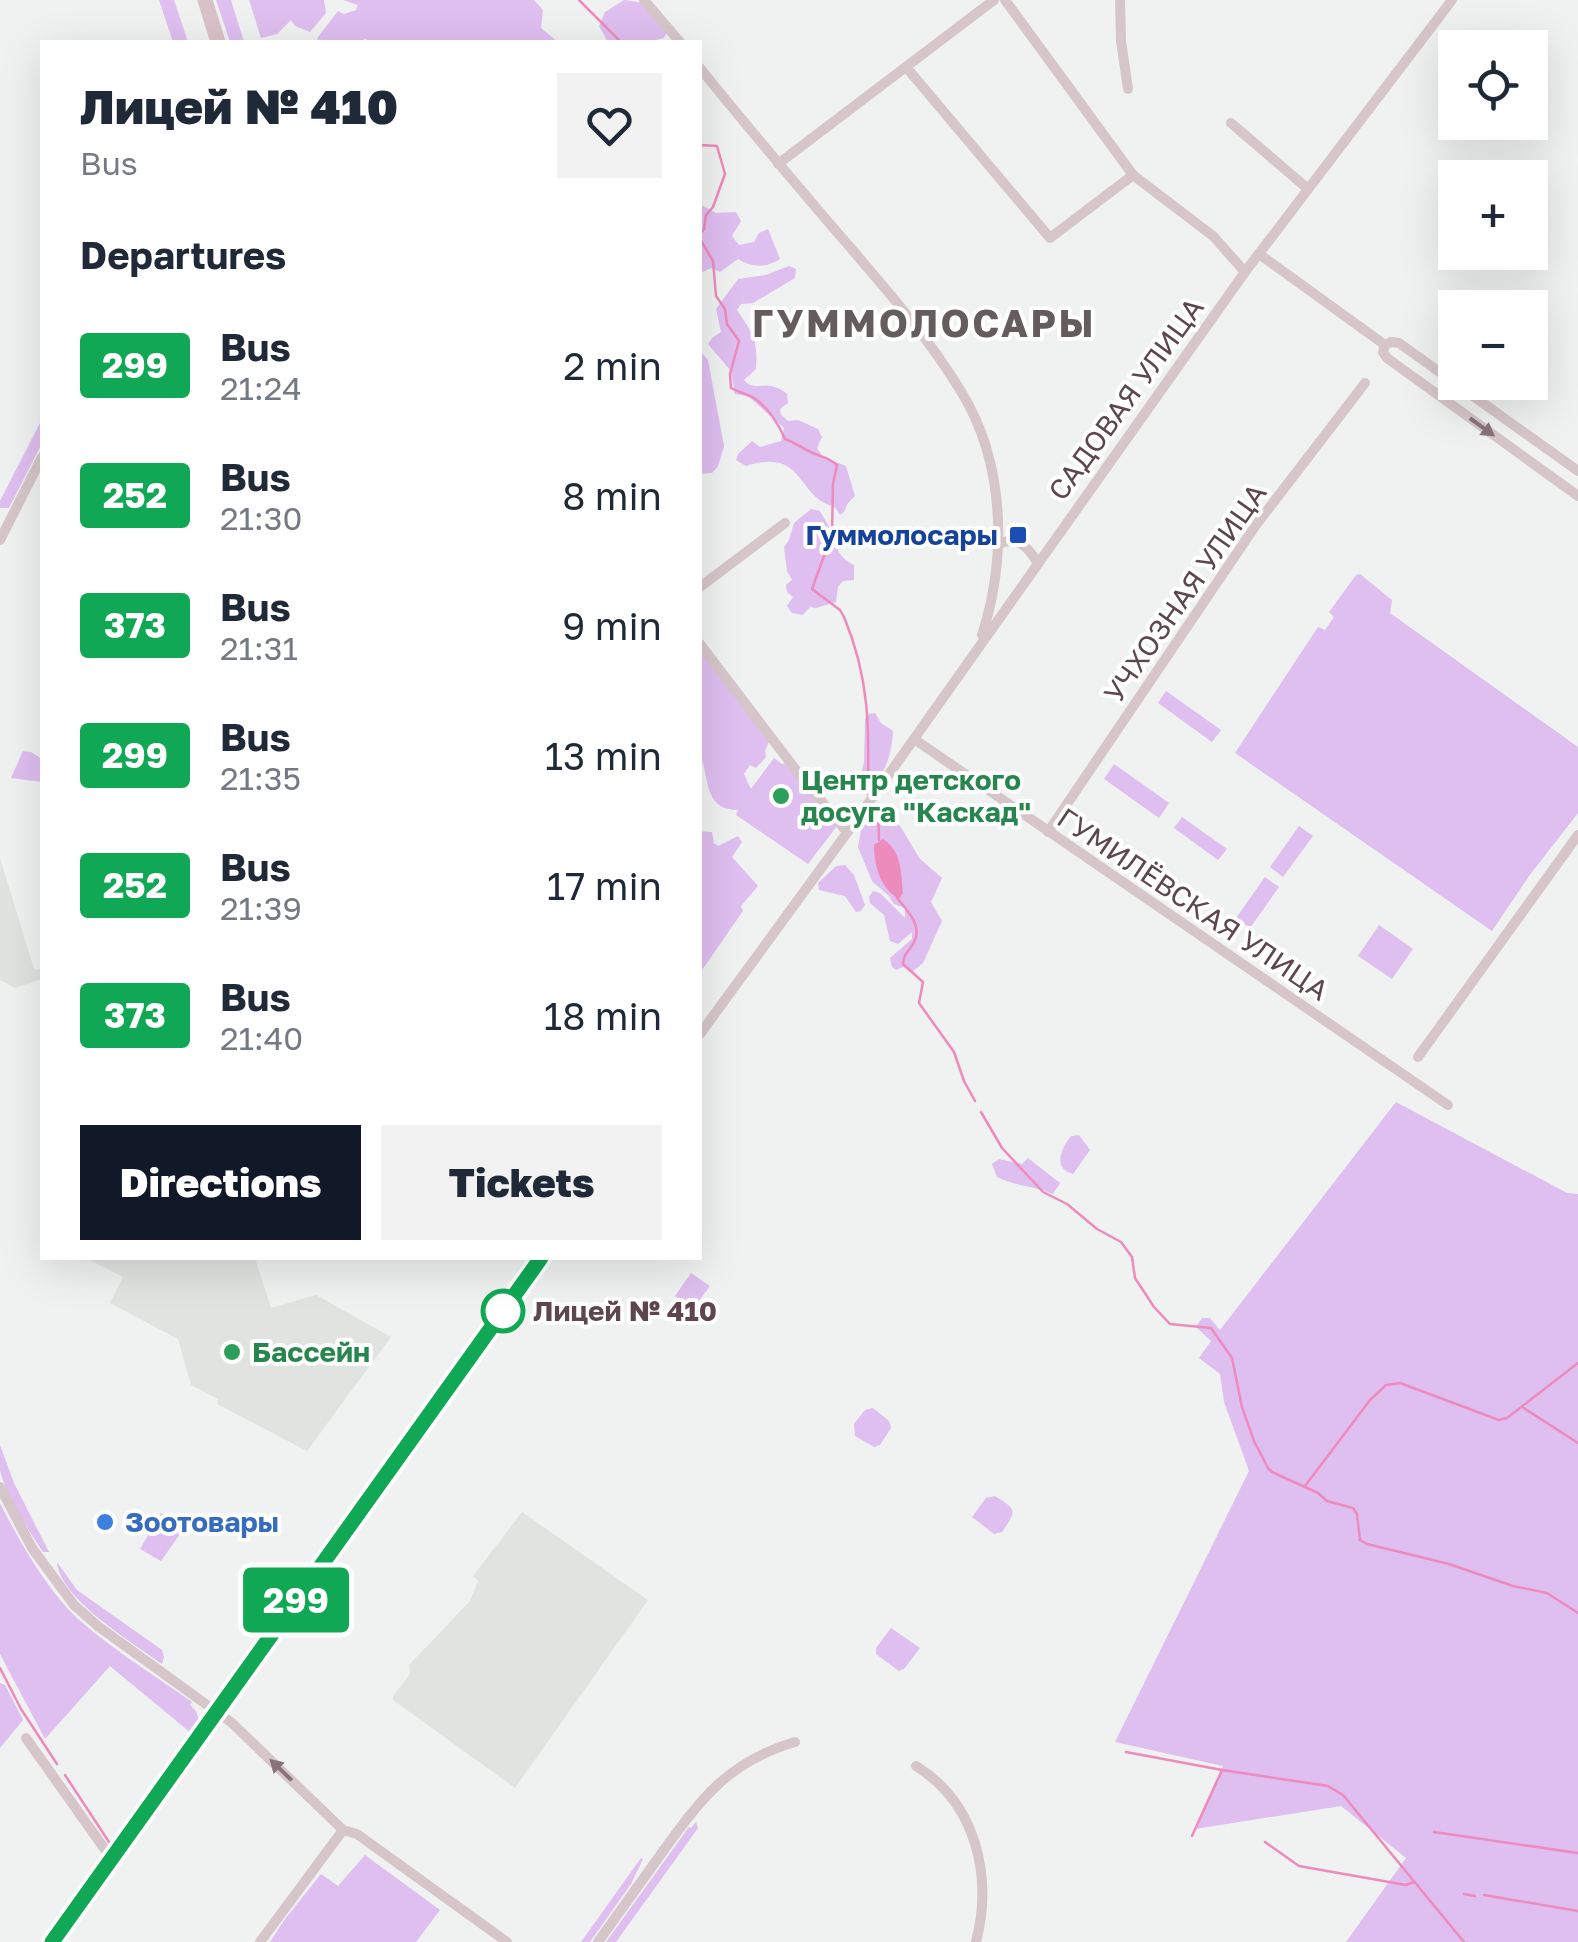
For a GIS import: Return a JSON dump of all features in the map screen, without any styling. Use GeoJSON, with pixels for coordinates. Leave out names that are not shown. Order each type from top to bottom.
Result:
{"type":"FeatureCollection","features":[{"type":"Feature","properties":{"kind":"street"},"geometry":{"type":"LineString","coordinates":[[204,0],[217,40]]}},
{"type":"Feature","properties":{"kind":"street"},"geometry":{"type":"LineString","coordinates":[[644,0],[678,40]]}},
{"type":"Feature","properties":{"kind":"street"},"geometry":{"type":"LineString","coordinates":[[778,164],[994,0]]}},
{"type":"Feature","properties":{"kind":"street"},"geometry":{"type":"LineString","coordinates":[[1004,0],[1133,174],[1213,236],[1245,272]]}},
{"type":"Feature","properties":{"kind":"street"},"geometry":{"type":"LineString","coordinates":[[1120,0],[1128,89]]}},
{"type":"Feature","properties":{"kind":"street","name":"САДОВАЯ УЛИЦА"},"geometry":{"type":"LineString","coordinates":[[702,1031],[1245,272],[1452,0]]}},
{"type":"Feature","properties":{"kind":"street"},"geometry":{"type":"LineString","coordinates":[[906,67],[1050,238],[1133,174]]}},
{"type":"Feature","properties":{"kind":"street"},"geometry":{"type":"LineString","coordinates":[[702,70],[918,330],[962,394],[988,455],[997,504],[998,545],[992,600],[978,646]]}},
{"type":"Feature","properties":{"kind":"street"},"geometry":{"type":"LineString","coordinates":[[1231,123],[1308,190]]}},
{"type":"Feature","properties":{"kind":"street"},"geometry":{"type":"LineString","coordinates":[[1259,254],[1385,344]]}},
{"type":"Feature","properties":{"kind":"street"},"geometry":{"type":"LineString","coordinates":[[1385,344],[1399,342],[1578,471]]}},
{"type":"Feature","properties":{"kind":"street"},"geometry":{"type":"LineString","coordinates":[[1385,344],[1386,358],[1578,496]]}},
{"type":"Feature","properties":{"kind":"street","name":"УЧХОЗНАЯ УЛИЦА"},"geometry":{"type":"LineString","coordinates":[[1048,832],[1256,525],[1365,383]]}},
{"type":"Feature","properties":{"kind":"street"},"geometry":{"type":"LineString","coordinates":[[1510,447],[1522,430]]}},
{"type":"Feature","properties":{"kind":"street"},"geometry":{"type":"LineString","coordinates":[[0,540],[40,461]]}},
{"type":"Feature","properties":{"kind":"street"},"geometry":{"type":"LineString","coordinates":[[702,585],[785,523]]}},
{"type":"Feature","properties":{"kind":"street"},"geometry":{"type":"LineString","coordinates":[[998,545],[1010,540],[1024,544],[1037,562]]}},
{"type":"Feature","properties":{"kind":"street"},"geometry":{"type":"LineString","coordinates":[[702,647],[847,832]]}},
{"type":"Feature","properties":{"kind":"street","name":"ГУМИЛЁВСКАЯ УЛИЦА"},"geometry":{"type":"LineString","coordinates":[[914,739],[1448,1105]]}},
{"type":"Feature","properties":{"kind":"street"},"geometry":{"type":"LineString","coordinates":[[1418,1057],[1578,835]]}},
{"type":"Feature","properties":{"kind":"street"},"geometry":{"type":"LineString","coordinates":[[52,1942],[540,1260]]}},
{"type":"Feature","properties":{"kind":"street"},"geometry":{"type":"LineString","coordinates":[[0,1487],[32,1548],[74,1605],[232,1723],[344,1830],[357,1834],[506,1942]]}},
{"type":"Feature","properties":{"kind":"street"},"geometry":{"type":"LineString","coordinates":[[26,1738],[111,1858]]}},
{"type":"Feature","properties":{"kind":"street"},"geometry":{"type":"LineString","coordinates":[[598,1942],[698,1803],[752,1758],[795,1742]]}},
{"type":"Feature","properties":{"kind":"street"},"geometry":{"type":"LineString","coordinates":[[916,1766],[948,1791],[974,1838],[984,1884],[976,1942]]}},
{"type":"Feature","properties":{"kind":"street"},"geometry":{"type":"LineString","coordinates":[[260,1942],[344,1830]]}},
{"type":"Feature","properties":{"kind":"shaded area"},"geometry":{"type":"Polygon","coordinates":[[[159,0],[174,0],[187,40],[172,40],[159,0]]]}},
{"type":"Feature","properties":{"kind":"shaded area"},"geometry":{"type":"Polygon","coordinates":[[[216,0],[231,0],[243,40],[229,40],[216,0]]]}},
{"type":"Feature","properties":{"kind":"shaded area"},"geometry":{"type":"Polygon","coordinates":[[[249,0],[324,0],[326,13],[310,32],[291,20],[277,34],[261,38],[249,0]]]}},
{"type":"Feature","properties":{"kind":"shaded area"},"geometry":{"type":"Polygon","coordinates":[[[343,0],[534,0],[543,10],[541,28],[556,40],[317,40],[338,11],[344,14],[356,10],[358,5],[343,0]]]}},
{"type":"Feature","properties":{"kind":"shaded area"},"geometry":{"type":"Polygon","coordinates":[[[624,0],[644,3],[667,31],[664,38],[656,40],[607,40],[599,26],[605,12],[624,0]]]}},
{"type":"Feature","properties":{"kind":"shaded area"},"geometry":{"type":"Polygon","coordinates":[[[702,205],[716,213],[736,212],[741,221],[732,236],[739,245],[754,242],[759,233],[768,229],[780,259],[759,266],[738,259],[720,272],[711,268],[703,272],[702,205]]]}},
{"type":"Feature","properties":{"kind":"shaded area"},"geometry":{"type":"Polygon","coordinates":[[[789,266],[796,269],[795,278],[753,303],[741,304],[737,310],[751,331],[756,350],[756,369],[744,380],[787,394],[788,403],[780,409],[781,415],[788,421],[798,420],[818,429],[822,437],[817,448],[823,457],[846,466],[855,496],[840,515],[835,507],[813,494],[790,468],[765,462],[746,466],[736,460],[752,441],[760,447],[781,441],[784,428],[748,396],[735,394],[731,371],[708,344],[721,332],[716,309],[738,279],[766,275],[789,266]]]}},
{"type":"Feature","properties":{"kind":"shaded area"},"geometry":{"type":"Polygon","coordinates":[[[702,353],[708,360],[724,446],[712,473],[702,474],[702,353]]]}},
{"type":"Feature","properties":{"kind":"shaded area"},"geometry":{"type":"Polygon","coordinates":[[[40,423],[40,447],[9,508],[0,508],[40,423]]]}},
{"type":"Feature","properties":{"kind":"shaded area"},"geometry":{"type":"Polygon","coordinates":[[[811,509],[820,511],[840,554],[854,565],[854,580],[843,581],[838,587],[836,602],[810,607],[803,615],[792,613],[787,606],[793,597],[787,592],[786,585],[792,580],[784,547],[794,523],[811,509]]]}},
{"type":"Feature","properties":{"kind":"shaded area"},"geometry":{"type":"Polygon","coordinates":[[[1360,574],[1392,600],[1390,613],[1578,747],[1578,813],[1492,931],[1235,753],[1318,627],[1325,630],[1334,617],[1329,612],[1360,574]]]}},
{"type":"Feature","properties":{"kind":"shaded area"},"geometry":{"type":"Polygon","coordinates":[[[702,654],[769,742],[766,757],[756,768],[750,765],[744,774],[751,789],[774,758],[787,763],[837,826],[808,864],[736,815],[738,810],[719,805],[710,791],[702,762],[702,654]]]}},
{"type":"Feature","properties":{"kind":"shaded area"},"geometry":{"type":"Polygon","coordinates":[[[1166,691],[1221,730],[1212,742],[1158,703],[1166,691]]]}},
{"type":"Feature","properties":{"kind":"shaded area"},"geometry":{"type":"Polygon","coordinates":[[[875,713],[893,731],[891,748],[882,774],[862,787],[859,781],[864,762],[865,719],[875,713]]]}},
{"type":"Feature","properties":{"kind":"shaded area"},"geometry":{"type":"Polygon","coordinates":[[[23,751],[40,758],[40,782],[11,778],[23,751]]]}},
{"type":"Feature","properties":{"kind":"shaded area"},"geometry":{"type":"Polygon","coordinates":[[[1114,764],[1169,803],[1159,818],[1104,779],[1114,764]]]}},
{"type":"Feature","properties":{"kind":"shaded area"},"geometry":{"type":"Polygon","coordinates":[[[883,807],[920,859],[942,878],[931,902],[942,921],[923,963],[912,972],[903,967],[896,970],[890,958],[912,939],[912,932],[898,944],[890,941],[884,915],[870,903],[869,897],[873,891],[880,893],[905,918],[905,908],[894,904],[872,881],[858,847],[862,825],[883,807]]]}},
{"type":"Feature","properties":{"kind":"shaded area"},"geometry":{"type":"Polygon","coordinates":[[[1182,817],[1227,849],[1218,860],[1174,828],[1182,817]]]}},
{"type":"Feature","properties":{"kind":"shaded area"},"geometry":{"type":"Polygon","coordinates":[[[1299,826],[1313,836],[1283,877],[1270,867],[1299,826]]]}},
{"type":"Feature","properties":{"kind":"shaded area"},"geometry":{"type":"Polygon","coordinates":[[[702,831],[712,832],[718,846],[738,836],[742,842],[732,857],[758,886],[741,906],[743,911],[702,970],[702,831]]]}},
{"type":"Feature","properties":{"kind":"shaded area"},"geometry":{"type":"Polygon","coordinates":[[[883,839],[894,850],[899,863],[903,893],[899,899],[887,889],[877,868],[874,845],[883,839]]]}},
{"type":"Feature","properties":{"kind":"shaded area"},"geometry":{"type":"Polygon","coordinates":[[[0,858],[34,969],[40,970],[40,980],[15,988],[0,980],[0,858]]]}},
{"type":"Feature","properties":{"kind":"shaded area"},"geometry":{"type":"Polygon","coordinates":[[[845,865],[854,875],[865,905],[861,911],[856,912],[845,896],[819,890],[818,883],[836,866],[845,865]]]}},
{"type":"Feature","properties":{"kind":"shaded area"},"geometry":{"type":"Polygon","coordinates":[[[1265,877],[1279,887],[1250,928],[1236,918],[1265,877]]]}},
{"type":"Feature","properties":{"kind":"shaded area"},"geometry":{"type":"Polygon","coordinates":[[[1379,925],[1413,949],[1392,979],[1358,956],[1379,925]]]}},
{"type":"Feature","properties":{"kind":"shaded area"},"geometry":{"type":"Polygon","coordinates":[[[1396,1102],[1567,1193],[1578,1194],[1578,1942],[1346,1942],[1406,1858],[1341,1806],[1195,1829],[1223,1766],[1115,1742],[1249,1471],[1224,1402],[1220,1374],[1199,1358],[1211,1341],[1196,1327],[1202,1318],[1210,1318],[1220,1330],[1396,1102]]]}},
{"type":"Feature","properties":{"kind":"shaded area"},"geometry":{"type":"Polygon","coordinates":[[[1079,1135],[1090,1150],[1073,1174],[1062,1167],[1060,1158],[1071,1136],[1079,1135]]]}},
{"type":"Feature","properties":{"kind":"shaded area"},"geometry":{"type":"Polygon","coordinates":[[[1028,1158],[1060,1183],[1053,1194],[997,1177],[992,1164],[999,1159],[1022,1164],[1028,1158]]]}},
{"type":"Feature","properties":{"kind":"shaded area"},"geometry":{"type":"Polygon","coordinates":[[[90,1260],[256,1260],[271,1308],[316,1295],[391,1337],[307,1451],[217,1404],[218,1399],[191,1385],[178,1339],[110,1303],[123,1277],[90,1260]]]}},
{"type":"Feature","properties":{"kind":"shaded area"},"geometry":{"type":"Polygon","coordinates":[[[691,1273],[710,1286],[693,1309],[675,1296],[691,1273]]]}},
{"type":"Feature","properties":{"kind":"shaded area"},"geometry":{"type":"Polygon","coordinates":[[[873,1408],[889,1421],[891,1428],[880,1445],[874,1447],[855,1436],[854,1424],[865,1410],[873,1408]]]}},
{"type":"Feature","properties":{"kind":"shaded area"},"geometry":{"type":"Polygon","coordinates":[[[0,1445],[14,1483],[49,1552],[43,1552],[7,1491],[0,1470],[0,1445]]]}},
{"type":"Feature","properties":{"kind":"shaded area"},"geometry":{"type":"Polygon","coordinates":[[[995,1496],[1012,1511],[1002,1532],[994,1534],[972,1517],[986,1498],[995,1496]]]}},
{"type":"Feature","properties":{"kind":"shaded area"},"geometry":{"type":"Polygon","coordinates":[[[0,1503],[34,1564],[78,1619],[192,1702],[199,1721],[191,1733],[110,1666],[45,1739],[0,1654],[0,1503]]]}},
{"type":"Feature","properties":{"kind":"shaded area"},"geometry":{"type":"Polygon","coordinates":[[[522,1512],[648,1600],[515,1788],[393,1700],[393,1696],[410,1674],[409,1665],[470,1601],[478,1581],[473,1576],[522,1512]]]}},
{"type":"Feature","properties":{"kind":"shaded area"},"geometry":{"type":"Polygon","coordinates":[[[161,1513],[187,1524],[161,1561],[140,1549],[161,1513]]]}},
{"type":"Feature","properties":{"kind":"shaded area"},"geometry":{"type":"Polygon","coordinates":[[[57,1562],[77,1590],[162,1650],[162,1664],[83,1605],[61,1576],[57,1562]]]}},
{"type":"Feature","properties":{"kind":"shaded area"},"geometry":{"type":"Polygon","coordinates":[[[891,1628],[920,1648],[899,1671],[876,1654],[891,1628]]]}},
{"type":"Feature","properties":{"kind":"shaded area"},"geometry":{"type":"Polygon","coordinates":[[[0,1683],[5,1685],[23,1720],[0,1748],[0,1683]]]}},
{"type":"Feature","properties":{"kind":"shaded area"},"geometry":{"type":"Polygon","coordinates":[[[696,1822],[698,1828],[616,1942],[606,1942],[689,1827],[696,1822]]]}},
{"type":"Feature","properties":{"kind":"shaded area"},"geometry":{"type":"Polygon","coordinates":[[[365,1855],[440,1910],[416,1942],[270,1942],[321,1874],[338,1886],[365,1855]]]}},
{"type":"Feature","properties":{"kind":"shaded area"},"geometry":{"type":"Polygon","coordinates":[[[641,1858],[631,1884],[590,1942],[581,1942],[641,1858]]]}},
{"type":"Feature","properties":{"kind":"waterway"},"geometry":{"type":"LineString","coordinates":[[579,0],[619,40]]}},
{"type":"Feature","properties":{"kind":"waterway"},"geometry":{"type":"LineString","coordinates":[[702,145],[717,146],[725,174],[702,232]]}},
{"type":"Feature","properties":{"kind":"waterway"},"geometry":{"type":"LineString","coordinates":[[702,242],[713,261],[716,296],[739,341],[730,374],[731,388],[764,406],[785,439],[837,465],[832,534],[812,589],[840,610],[853,640],[868,725],[868,794]]}},
{"type":"Feature","properties":{"kind":"waterway"},"geometry":{"type":"LineString","coordinates":[[878,804],[879,840]]}},
{"type":"Feature","properties":{"kind":"waterway"},"geometry":{"type":"LineString","coordinates":[[897,898],[917,930],[903,964],[923,982],[919,1003],[954,1052],[975,1101]]}},
{"type":"Feature","properties":{"kind":"waterway"},"geometry":{"type":"LineString","coordinates":[[981,1112],[1002,1148],[1043,1192],[1121,1242],[1132,1257],[1135,1278],[1170,1324],[1211,1328],[1232,1358],[1242,1407],[1254,1441],[1272,1472],[1327,1501],[1353,1508],[1360,1540],[1367,1544],[1547,1593],[1578,1613]]}},
{"type":"Feature","properties":{"kind":"waterway"},"geometry":{"type":"LineString","coordinates":[[1305,1486],[1370,1400],[1386,1385],[1400,1383],[1499,1420],[1507,1418],[1578,1363]]}},
{"type":"Feature","properties":{"kind":"waterway"},"geometry":{"type":"LineString","coordinates":[[1522,1407],[1578,1443]]}},
{"type":"Feature","properties":{"kind":"waterway"},"geometry":{"type":"LineString","coordinates":[[0,1668],[57,1764]]}},
{"type":"Feature","properties":{"kind":"waterway"},"geometry":{"type":"LineString","coordinates":[[1126,1752],[1328,1786],[1343,1795],[1464,1942]]}},
{"type":"Feature","properties":{"kind":"waterway"},"geometry":{"type":"LineString","coordinates":[[1192,1836],[1222,1770]]}},
{"type":"Feature","properties":{"kind":"waterway"},"geometry":{"type":"LineString","coordinates":[[65,1775],[111,1845]]}},
{"type":"Feature","properties":{"kind":"waterway"},"geometry":{"type":"LineString","coordinates":[[1434,1832],[1578,1853]]}},
{"type":"Feature","properties":{"kind":"waterway"},"geometry":{"type":"LineString","coordinates":[[1265,1842],[1299,1866],[1406,1885],[1414,1882]]}},
{"type":"Feature","properties":{"kind":"waterway"},"geometry":{"type":"LineString","coordinates":[[1464,1894],[1475,1896]]}},
{"type":"Feature","properties":{"kind":"waterway"},"geometry":{"type":"LineString","coordinates":[[1484,1895],[1578,1911]]}},
{"type":"Feature","properties":{"kind":"bus line","name":"299"},"geometry":{"type":"LineString","coordinates":[[52,1942],[540,1260]]}},
{"type":"Feature","properties":{"kind":"place","name":"Гуммолосары"},"geometry":{"type":"Point","coordinates":[1018,535]}},
{"type":"Feature","properties":{"kind":"place","name":"Центр детского досуга \"Каскад\""},"geometry":{"type":"Point","coordinates":[781,796]}},
{"type":"Feature","properties":{"kind":"place","name":"Лицей № 410"},"geometry":{"type":"Point","coordinates":[503,1311]}},
{"type":"Feature","properties":{"kind":"place","name":"Бассейн"},"geometry":{"type":"Point","coordinates":[232,1352]}},
{"type":"Feature","properties":{"kind":"place","name":"Зоотовары"},"geometry":{"type":"Point","coordinates":[105,1522]}},
{"type":"Feature","properties":{"kind":"district","name":"ГУММОЛОСАРЫ"},"geometry":{"type":"Point","coordinates":[924,324]}}]}
